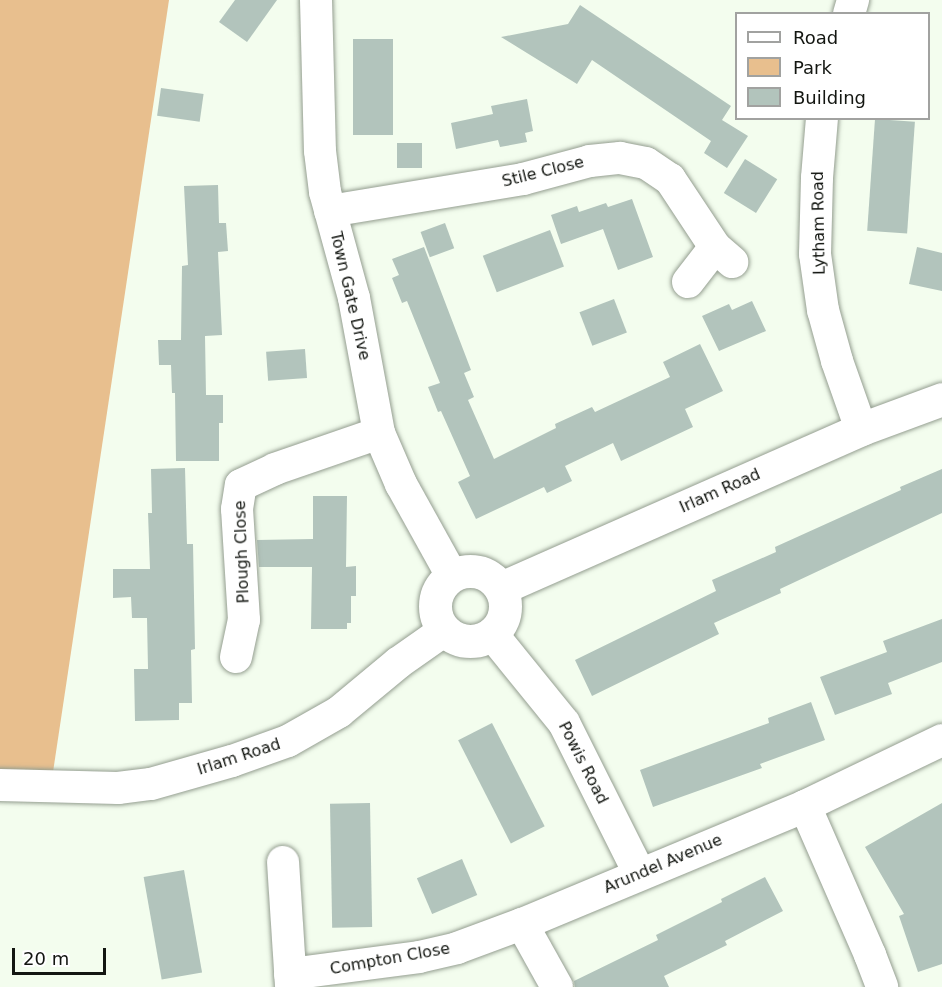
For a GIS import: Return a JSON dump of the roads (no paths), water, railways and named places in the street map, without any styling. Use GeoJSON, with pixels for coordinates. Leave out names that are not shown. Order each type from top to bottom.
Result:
{"type":"FeatureCollection","features":[{"type":"Feature","properties":{"kind":"street","name":"Town Gate Drive"},"geometry":{"type":"LineString","coordinates":[[316,0],[320,151],[330,211],[354,298],[379,433],[401,484],[452,576]]}},
{"type":"Feature","properties":{"kind":"street","name":"Lytham Road"},"geometry":{"type":"LineString","coordinates":[[822,120],[817,178],[815,254],[823,310],[837,361],[861,429]]}},
{"type":"Feature","properties":{"kind":"street","name":"Stile Close"},"geometry":{"type":"LineString","coordinates":[[330,211],[523,179],[590,161],[620,158],[646,163],[670,179],[723,254],[688,282]]}},
{"type":"Feature","properties":{"kind":"street","name":"Irlam Road"},"geometry":{"type":"LineString","coordinates":[[501,588],[861,429],[942,399]]}},
{"type":"Feature","properties":{"kind":"street","name":"Plough Close"},"geometry":{"type":"LineString","coordinates":[[236,657],[244,620],[237,509],[241,485],[275,469],[379,433]]}},
{"type":"Feature","properties":{"kind":"street"},"geometry":{"type":"LineString","coordinates":[[462,572],[484,573],[501,588],[505,608],[499,627],[492,634],[473,641],[453,637],[445,630],[435,612],[435,601],[438,591],[452,576],[462,572]]}},
{"type":"Feature","properties":{"kind":"street","name":"Irlam Road"},"geometry":{"type":"LineString","coordinates":[[0,785],[118,788],[151,784],[232,761],[288,741],[339,712],[398,663],[445,630]]}},
{"type":"Feature","properties":{"kind":"street","name":"Powis Road"},"geometry":{"type":"LineString","coordinates":[[492,634],[564,723],[639,873]]}},
{"type":"Feature","properties":{"kind":"street","name":"Arundel Avenue"},"geometry":{"type":"LineString","coordinates":[[522,924],[639,873],[805,806],[942,740]]}},
{"type":"Feature","properties":{"kind":"street"},"geometry":{"type":"LineString","coordinates":[[805,806],[882,987]]}},
{"type":"Feature","properties":{"kind":"street","name":"Compton Close"},"geometry":{"type":"LineString","coordinates":[[275,882],[290,981],[457,948],[522,924]]}},
{"type":"Feature","properties":{"kind":"street"},"geometry":{"type":"LineString","coordinates":[[522,924],[557,987]]}}]}
